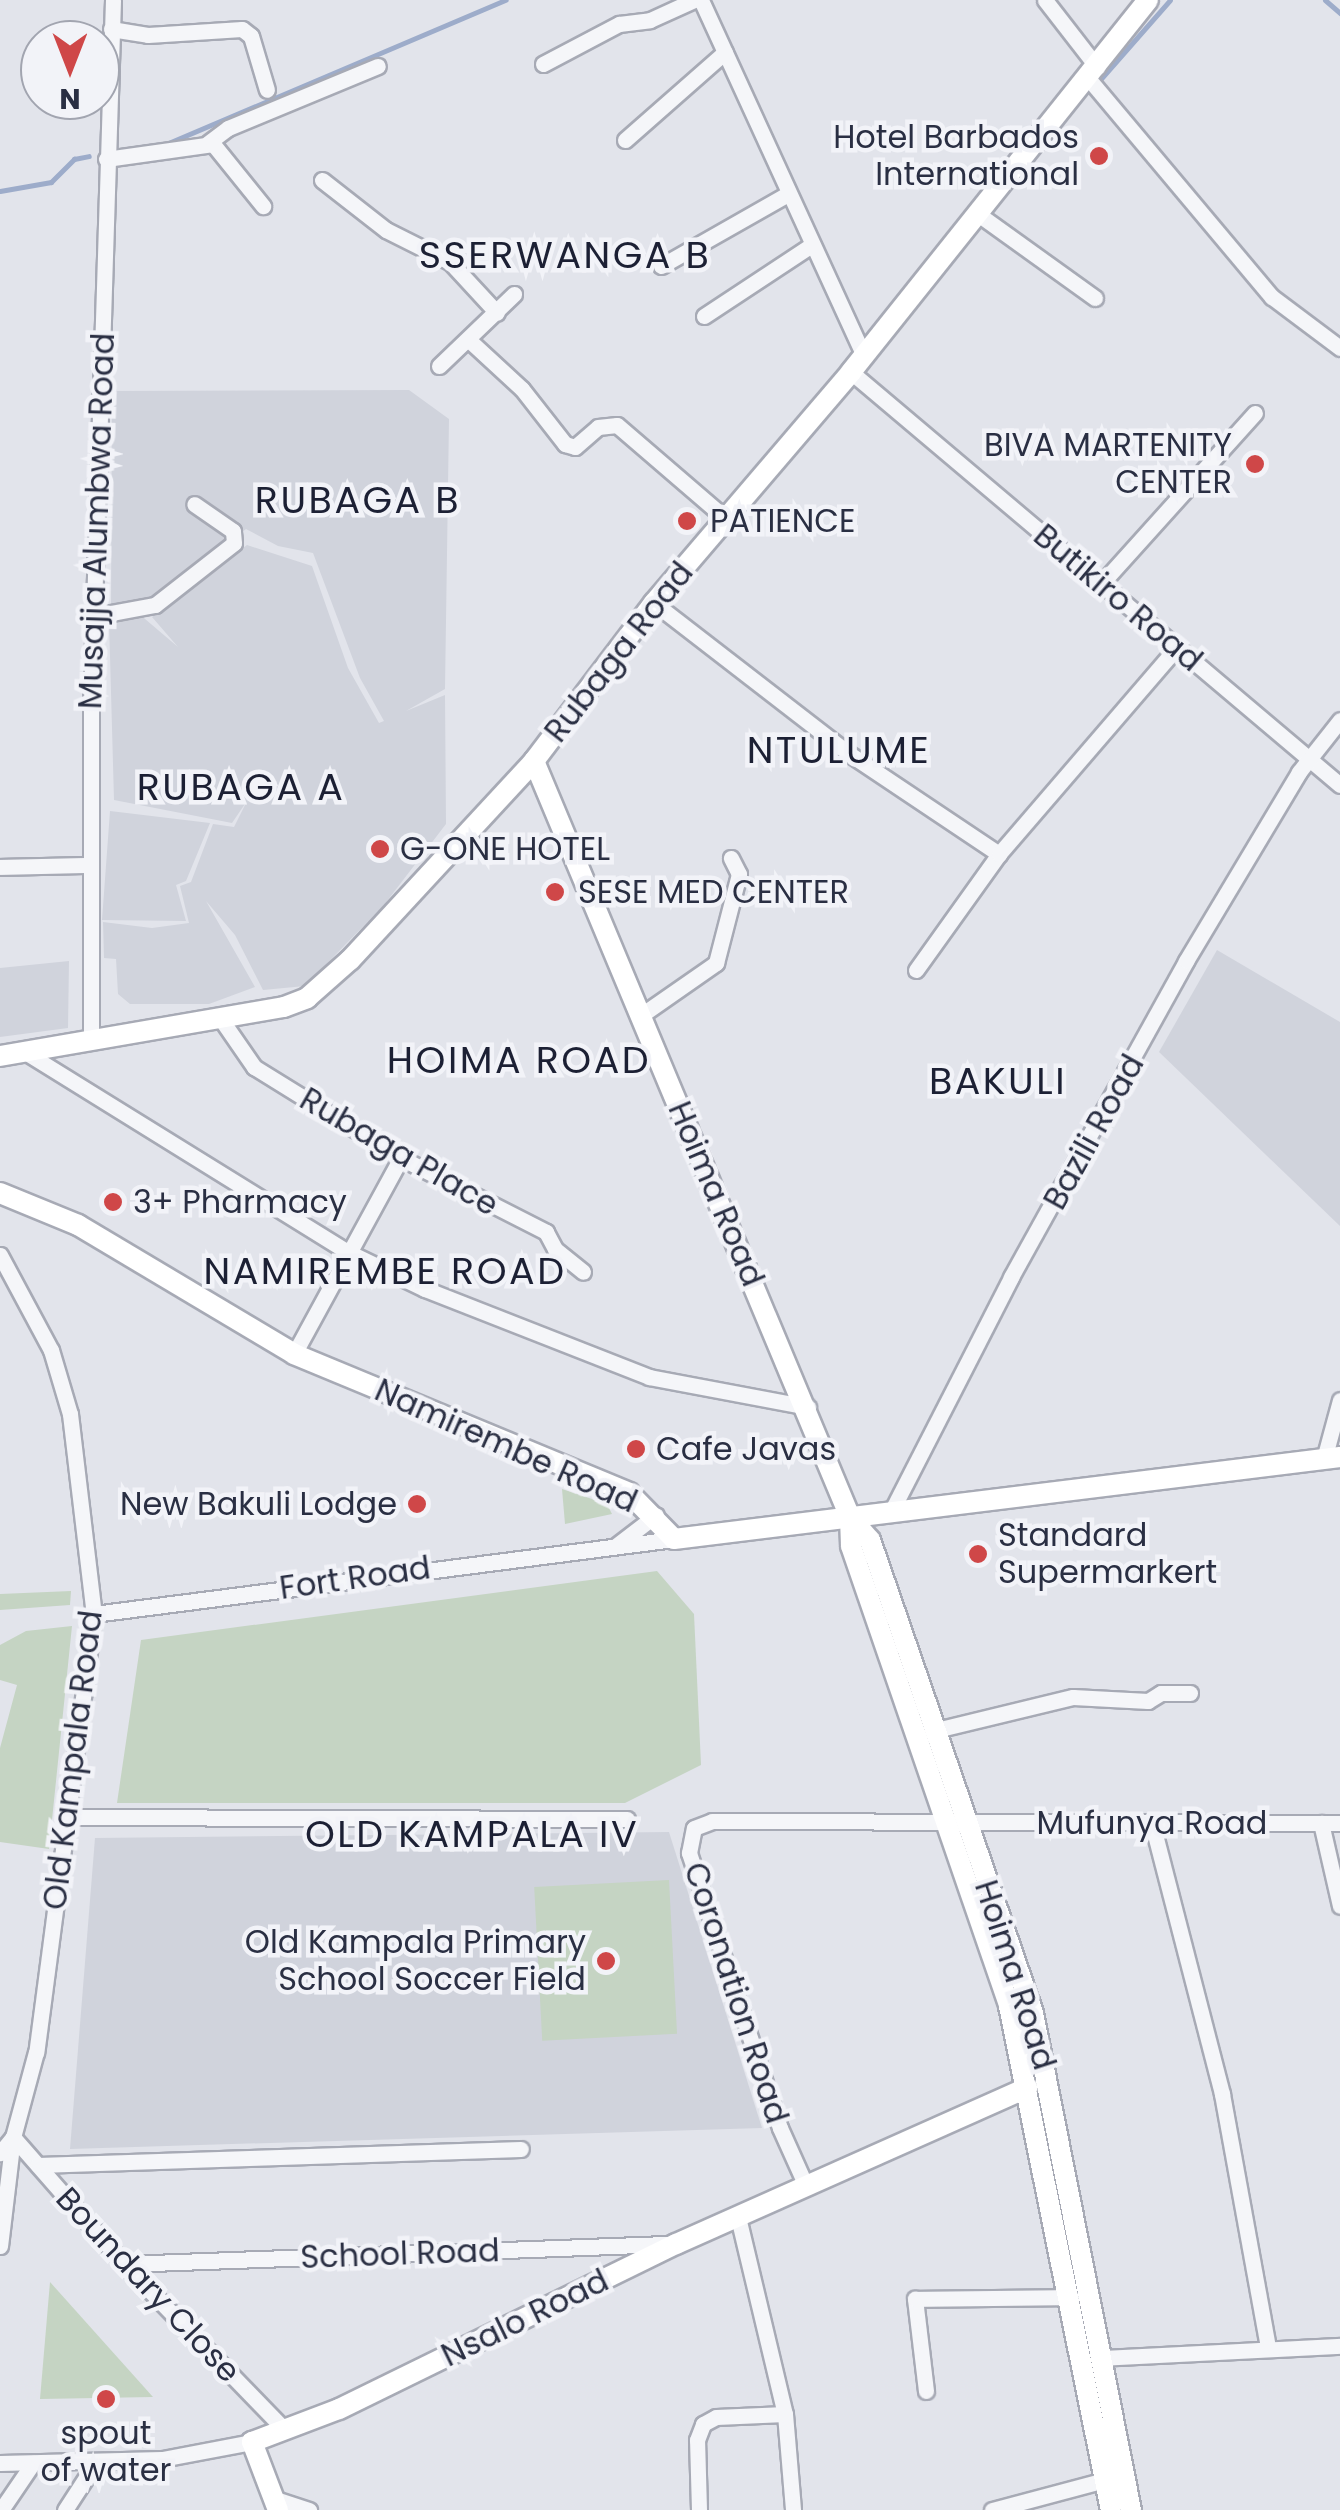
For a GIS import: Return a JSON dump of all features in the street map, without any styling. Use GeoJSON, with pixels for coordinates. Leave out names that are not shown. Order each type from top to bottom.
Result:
{"type":"FeatureCollection","features":[{"type":"Feature","properties":{"kind":"main road","name":"Rubaga Road"},"geometry":{"type":"LineString","coordinates":[[0,1056],[222,1022],[314,992],[534,761],[654,603],[857,363],[1148,0]]}},
{"type":"Feature","properties":{"kind":"main road","name":"Hoima Road"},"geometry":{"type":"LineString","coordinates":[[534,761],[808,1407],[850,1517],[851,1546],[1033,2013],[1132,2510]]}},
{"type":"Feature","properties":{"kind":"main road","name":"Namirembe Road"},"geometry":{"type":"LineString","coordinates":[[0,1193],[78,1224],[294,1354],[628,1493],[656,1514],[674,1539]]}},
{"type":"Feature","properties":{"kind":"main road"},"geometry":{"type":"LineString","coordinates":[[674,1539],[1332,1458]]}},
{"type":"Feature","properties":{"kind":"main road","name":"Hoima Road"},"geometry":{"type":"LineString","coordinates":[[850,1517],[870,1540],[932,1731],[1009,2006],[1071,2297],[1111,2510]]}},
{"type":"Feature","properties":{"kind":"main road","name":"Nsalo Road"},"geometry":{"type":"LineString","coordinates":[[252,2442],[286,2430],[676,2244],[1028,2087]]}},
{"type":"Feature","properties":{"kind":"main road"},"geometry":{"type":"LineString","coordinates":[[252,2442],[277,2505]]}},
{"type":"Feature","properties":{"kind":"street"},"geometry":{"type":"LineString","coordinates":[[543,64],[619,24],[650,20],[698,0]]}},
{"type":"Feature","properties":{"kind":"street","name":"Butikiro Road"},"geometry":{"type":"LineString","coordinates":[[698,0],[788,194],[857,363],[1102,584],[1340,785]]}},
{"type":"Feature","properties":{"kind":"street"},"geometry":{"type":"LineString","coordinates":[[1045,0],[1092,72],[1272,296],[1340,348]]}},
{"type":"Feature","properties":{"kind":"street"},"geometry":{"type":"LineString","coordinates":[[120,31],[148,35],[242,29],[251,36],[267,90]]}},
{"type":"Feature","properties":{"kind":"street"},"geometry":{"type":"LineString","coordinates":[[625,140],[724,52]]}},
{"type":"Feature","properties":{"kind":"street"},"geometry":{"type":"LineString","coordinates":[[106,160],[208,143],[228,128],[378,66]]}},
{"type":"Feature","properties":{"kind":"street","name":"Musajja Alumbwa Road"},"geometry":{"type":"LineString","coordinates":[[90,1041],[88,865],[108,120]]}},
{"type":"Feature","properties":{"kind":"street"},"geometry":{"type":"LineString","coordinates":[[208,143],[263,206]]}},
{"type":"Feature","properties":{"kind":"street"},"geometry":{"type":"LineString","coordinates":[[322,180],[386,230],[450,262],[497,314]]}},
{"type":"Feature","properties":{"kind":"street"},"geometry":{"type":"LineString","coordinates":[[661,266],[788,194]]}},
{"type":"Feature","properties":{"kind":"street"},"geometry":{"type":"LineString","coordinates":[[978,214],[1095,298]]}},
{"type":"Feature","properties":{"kind":"street"},"geometry":{"type":"LineString","coordinates":[[704,316],[810,246]]}},
{"type":"Feature","properties":{"kind":"street"},"geometry":{"type":"LineString","coordinates":[[439,366],[471,342],[514,294]]}},
{"type":"Feature","properties":{"kind":"street"},"geometry":{"type":"LineString","coordinates":[[471,342],[522,388],[565,444],[575,447],[598,427],[617,425],[725,518]]}},
{"type":"Feature","properties":{"kind":"street"},"geometry":{"type":"LineString","coordinates":[[1102,584],[1255,413]]}},
{"type":"Feature","properties":{"kind":"street"},"geometry":{"type":"LineString","coordinates":[[95,616],[155,604],[234,543],[233,531],[194,504]]}},
{"type":"Feature","properties":{"kind":"street"},"geometry":{"type":"LineString","coordinates":[[654,603],[848,753],[999,854]]}},
{"type":"Feature","properties":{"kind":"street"},"geometry":{"type":"LineString","coordinates":[[916,970],[999,854],[1176,647]]}},
{"type":"Feature","properties":{"kind":"street","name":"Bazili Road"},"geometry":{"type":"LineString","coordinates":[[892,1512],[1011,1277],[1186,962],[1309,759],[1340,720]]}},
{"type":"Feature","properties":{"kind":"street"},"geometry":{"type":"LineString","coordinates":[[640,1016],[716,962],[739,874],[732,858]]}},
{"type":"Feature","properties":{"kind":"street"},"geometry":{"type":"LineString","coordinates":[[0,867],[88,865]]}},
{"type":"Feature","properties":{"kind":"street","name":"Rubaga Place"},"geometry":{"type":"LineString","coordinates":[[222,1022],[254,1067],[401,1158],[546,1232],[555,1249],[583,1272]]}},
{"type":"Feature","properties":{"kind":"street"},"geometry":{"type":"LineString","coordinates":[[25,1052],[346,1252],[649,1377],[808,1407]]}},
{"type":"Feature","properties":{"kind":"street"},"geometry":{"type":"LineString","coordinates":[[294,1354],[346,1252],[401,1158]]}},
{"type":"Feature","properties":{"kind":"street","name":"Old Kampala Road"},"geometry":{"type":"LineString","coordinates":[[0,1255],[41,1329],[66,1401],[94,1614],[36,2052],[13,2137],[0,2154]]}},
{"type":"Feature","properties":{"kind":"street"},"geometry":{"type":"LineString","coordinates":[[1332,1458],[1340,1400]]}},
{"type":"Feature","properties":{"kind":"street"},"geometry":{"type":"LineString","coordinates":[[617,1545],[656,1514]]}},
{"type":"Feature","properties":{"kind":"street","name":"Fort Road"},"geometry":{"type":"LineString","coordinates":[[94,1614],[674,1539]]}},
{"type":"Feature","properties":{"kind":"street"},"geometry":{"type":"LineString","coordinates":[[932,1731],[1073,1697],[1148,1701],[1160,1692],[1190,1693]]}},
{"type":"Feature","properties":{"kind":"street"},"geometry":{"type":"LineString","coordinates":[[69,1816],[627,1819]]}},
{"type":"Feature","properties":{"kind":"street","name":"Coronation Road"},"geometry":{"type":"LineString","coordinates":[[806,2186],[758,2062],[688,1835],[712,1821],[956,1823]]}},
{"type":"Feature","properties":{"kind":"street","name":"Mufunya Road"},"geometry":{"type":"LineString","coordinates":[[956,1823],[1340,1823]]}},
{"type":"Feature","properties":{"kind":"street"},"geometry":{"type":"LineString","coordinates":[[1152,1823],[1222,2094],[1268,2348]]}},
{"type":"Feature","properties":{"kind":"street"},"geometry":{"type":"LineString","coordinates":[[1320,1824],[1333,1849],[1340,1906]]}},
{"type":"Feature","properties":{"kind":"street"},"geometry":{"type":"LineString","coordinates":[[0,2246],[13,2137]]}},
{"type":"Feature","properties":{"kind":"street","name":"Boundary Close"},"geometry":{"type":"LineString","coordinates":[[13,2137],[124,2264],[286,2430]]}},
{"type":"Feature","properties":{"kind":"street"},"geometry":{"type":"LineString","coordinates":[[38,2166],[521,2149]]}},
{"type":"Feature","properties":{"kind":"street"},"geometry":{"type":"LineString","coordinates":[[738,2217],[785,2414],[792,2510]]}},
{"type":"Feature","properties":{"kind":"street","name":"School Road"},"geometry":{"type":"LineString","coordinates":[[124,2264],[676,2244]]}},
{"type":"Feature","properties":{"kind":"street"},"geometry":{"type":"LineString","coordinates":[[926,2391],[915,2299],[1071,2297]]}},
{"type":"Feature","properties":{"kind":"street"},"geometry":{"type":"LineString","coordinates":[[1101,2358],[1340,2346]]}},
{"type":"Feature","properties":{"kind":"street"},"geometry":{"type":"LineString","coordinates":[[700,2510],[697,2440],[703,2424],[785,2414]]}},
{"type":"Feature","properties":{"kind":"street","name":"Nsalo Road"},"geometry":{"type":"LineString","coordinates":[[0,2463],[162,2459],[252,2442]]}},
{"type":"Feature","properties":{"kind":"street"},"geometry":{"type":"LineString","coordinates":[[1,2510],[33,2462]]}},
{"type":"Feature","properties":{"kind":"street"},"geometry":{"type":"LineString","coordinates":[[65,2510],[96,2462]]}},
{"type":"Feature","properties":{"kind":"street"},"geometry":{"type":"LineString","coordinates":[[992,2510],[1105,2480]]}},
{"type":"Feature","properties":{"kind":"street"},"geometry":{"type":"LineString","coordinates":[[277,2505],[309,2510]]}},
{"type":"Feature","properties":{"kind":"shaded area"},"geometry":{"type":"Polygon","coordinates":[[[409,390],[449,419],[445,689],[406,711],[445,695],[446,824],[384,905],[305,986],[263,990],[235,935],[206,901],[255,987],[209,1004],[130,1004],[118,994],[116,959],[104,958],[103,922],[152,928],[189,923],[180,886],[191,882],[213,824],[234,827],[247,801],[232,823],[114,800],[109,620],[138,613],[178,647],[152,617],[247,545],[312,566],[348,668],[379,723],[384,721],[360,678],[313,553],[278,546],[246,529],[161,596],[111,610],[112,391],[409,390]]]}},
{"type":"Feature","properties":{"kind":"shaded area"},"geometry":{"type":"Polygon","coordinates":[[[110,811],[210,823],[186,881],[176,885],[186,921],[102,920],[110,811]]]}},
{"type":"Feature","properties":{"kind":"shaded area"},"geometry":{"type":"Polygon","coordinates":[[[1217,950],[1340,1022],[1340,1226],[1159,1052],[1217,950]]]}},
{"type":"Feature","properties":{"kind":"shaded area"},"geometry":{"type":"Polygon","coordinates":[[[69,961],[68,1028],[0,1037],[0,968],[69,961]]]}},
{"type":"Feature","properties":{"kind":"shaded area"},"geometry":{"type":"Polygon","coordinates":[[[669,1832],[762,2128],[70,2149],[95,1838],[669,1832]]]}},
{"type":"Feature","properties":{"kind":"green space"},"geometry":{"type":"Polygon","coordinates":[[[562,1489],[607,1504],[612,1514],[565,1524],[562,1489]]]}},
{"type":"Feature","properties":{"kind":"green space"},"geometry":{"type":"Polygon","coordinates":[[[657,1571],[694,1614],[701,1765],[625,1803],[117,1803],[141,1640],[657,1571]]]}},
{"type":"Feature","properties":{"kind":"green space"},"geometry":{"type":"Polygon","coordinates":[[[71,1591],[70,1605],[0,1610],[0,1594],[71,1591]]]}},
{"type":"Feature","properties":{"kind":"green space"},"geometry":{"type":"Polygon","coordinates":[[[72,1626],[49,1849],[0,1842],[0,1748],[17,1685],[0,1680],[0,1645],[26,1631],[72,1626]]]}},
{"type":"Feature","properties":{"kind":"green space","name":"Old Kampala Primary School Soccer Field"},"geometry":{"type":"Polygon","coordinates":[[[669,1880],[677,2034],[542,2041],[534,1887],[669,1880]]]}},
{"type":"Feature","properties":{"kind":"green space"},"geometry":{"type":"Polygon","coordinates":[[[50,2282],[153,2397],[40,2399],[50,2282]]]}},
{"type":"Feature","properties":{"kind":"waterway"},"geometry":{"type":"LineString","coordinates":[[166,144],[506,0]]}},
{"type":"Feature","properties":{"kind":"waterway"},"geometry":{"type":"LineString","coordinates":[[1098,82],[1170,0]]}},
{"type":"Feature","properties":{"kind":"waterway"},"geometry":{"type":"LineString","coordinates":[[1325,0],[1340,13]]}},
{"type":"Feature","properties":{"kind":"waterway"},"geometry":{"type":"LineString","coordinates":[[0,191],[51,182],[74,159],[89,156]]}},
{"type":"Feature","properties":{"kind":"place","name":"Hotel Barbados International"},"geometry":{"type":"Point","coordinates":[1099,156]}},
{"type":"Feature","properties":{"kind":"place","name":"BIVA MARTENITY CENTER"},"geometry":{"type":"Point","coordinates":[1255,464]}},
{"type":"Feature","properties":{"kind":"place","name":"PATIENCE"},"geometry":{"type":"Point","coordinates":[687,521]}},
{"type":"Feature","properties":{"kind":"place","name":"G-ONE HOTEL"},"geometry":{"type":"Point","coordinates":[380,849]}},
{"type":"Feature","properties":{"kind":"place","name":"SESE MED CENTER"},"geometry":{"type":"Point","coordinates":[555,892]}},
{"type":"Feature","properties":{"kind":"place","name":"3+ Pharmacy"},"geometry":{"type":"Point","coordinates":[113,1202]}},
{"type":"Feature","properties":{"kind":"place","name":"Cafe Javas"},"geometry":{"type":"Point","coordinates":[636,1449]}},
{"type":"Feature","properties":{"kind":"place","name":"New Bakuli Lodge"},"geometry":{"type":"Point","coordinates":[417,1504]}},
{"type":"Feature","properties":{"kind":"place","name":"Standard Supermarkert"},"geometry":{"type":"Point","coordinates":[978,1554]}},
{"type":"Feature","properties":{"kind":"place","name":"Old Kampala Primary School Soccer Field"},"geometry":{"type":"Point","coordinates":[606,1961]}},
{"type":"Feature","properties":{"kind":"place","name":"spout of water"},"geometry":{"type":"Point","coordinates":[106,2399]}},
{"type":"Feature","properties":{"kind":"district","name":"SSERWANGA B"},"geometry":{"type":"Point","coordinates":[565,255]}},
{"type":"Feature","properties":{"kind":"district","name":"RUBAGA B"},"geometry":{"type":"Point","coordinates":[358,500]}},
{"type":"Feature","properties":{"kind":"district","name":"NTULUME"},"geometry":{"type":"Point","coordinates":[839,750]}},
{"type":"Feature","properties":{"kind":"district","name":"RUBAGA A"},"geometry":{"type":"Point","coordinates":[241,787]}},
{"type":"Feature","properties":{"kind":"district","name":"HOIMA ROAD"},"geometry":{"type":"Point","coordinates":[519,1060]}},
{"type":"Feature","properties":{"kind":"district","name":"BAKULI"},"geometry":{"type":"Point","coordinates":[998,1081]}},
{"type":"Feature","properties":{"kind":"district","name":"NAMIREMBE ROAD"},"geometry":{"type":"Point","coordinates":[385,1271]}},
{"type":"Feature","properties":{"kind":"district","name":"OLD KAMPALA IV"},"geometry":{"type":"Point","coordinates":[472,1834]}}]}
